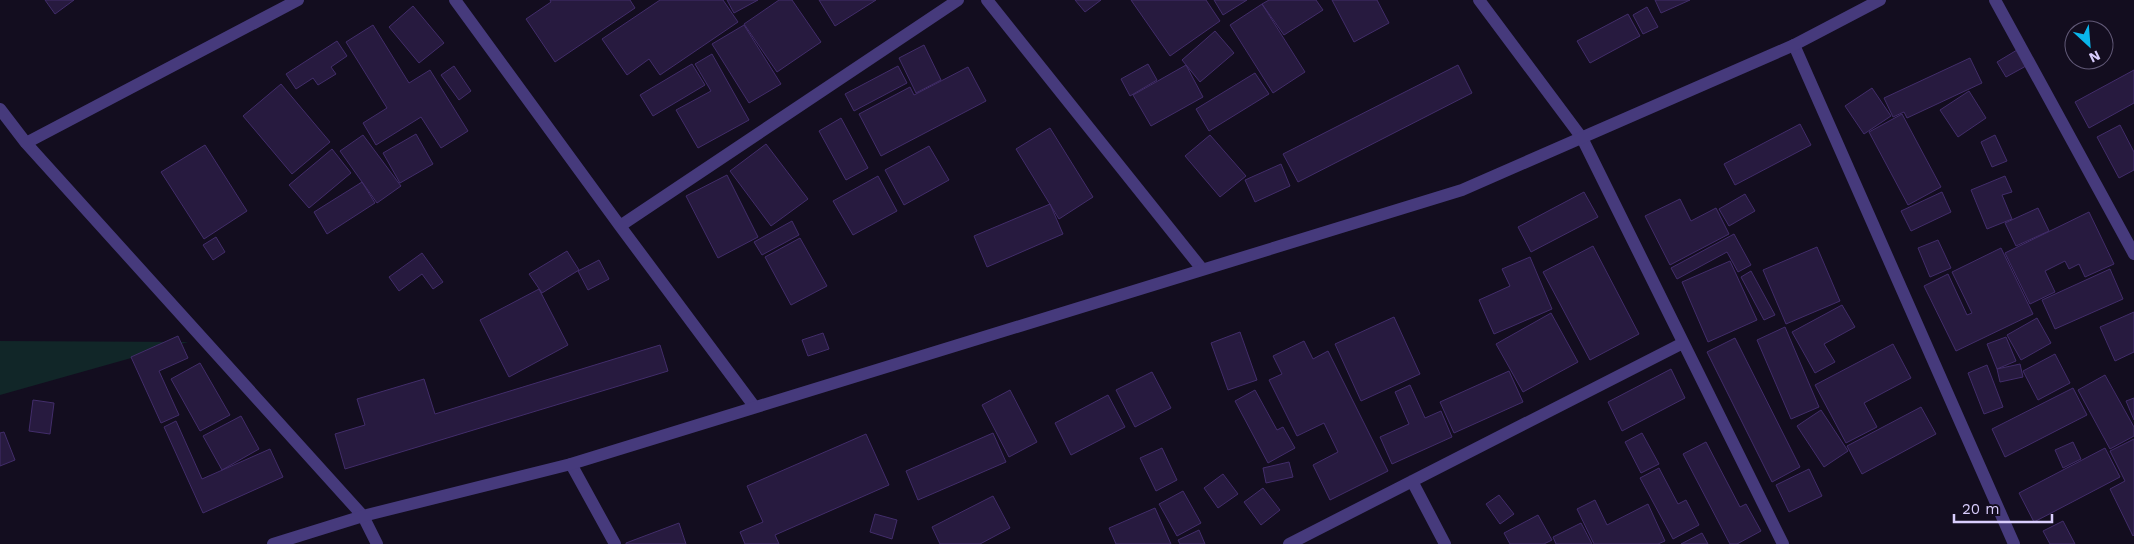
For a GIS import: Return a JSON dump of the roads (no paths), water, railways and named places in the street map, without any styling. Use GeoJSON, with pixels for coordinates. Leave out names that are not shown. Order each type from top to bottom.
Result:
{"type":"FeatureCollection","features":[{"type":"Feature","properties":{"kind":"street"},"geometry":{"type":"LineString","coordinates":[[26,143],[298,0]]}},
{"type":"Feature","properties":{"kind":"street"},"geometry":{"type":"LineString","coordinates":[[455,0],[754,406]]}},
{"type":"Feature","properties":{"kind":"street"},"geometry":{"type":"LineString","coordinates":[[620,226],[958,0]]}},
{"type":"Feature","properties":{"kind":"street"},"geometry":{"type":"LineString","coordinates":[[987,0],[1202,270]]}},
{"type":"Feature","properties":{"kind":"street"},"geometry":{"type":"LineString","coordinates":[[1479,0],[1582,138],[1783,544]]}},
{"type":"Feature","properties":{"kind":"street"},"geometry":{"type":"LineString","coordinates":[[273,544],[363,516],[571,464],[754,406],[1462,190],[1794,45],[1880,0]]}},
{"type":"Feature","properties":{"kind":"street"},"geometry":{"type":"LineString","coordinates":[[1995,0],[2134,254]]}},
{"type":"Feature","properties":{"kind":"street"},"geometry":{"type":"LineString","coordinates":[[1794,45],[2014,544]]}},
{"type":"Feature","properties":{"kind":"street"},"geometry":{"type":"LineString","coordinates":[[0,109],[26,143],[363,516],[377,544]]}},
{"type":"Feature","properties":{"kind":"street"},"geometry":{"type":"LineString","coordinates":[[1289,544],[1683,343]]}},
{"type":"Feature","properties":{"kind":"street"},"geometry":{"type":"LineString","coordinates":[[571,464],[615,544]]}},
{"type":"Feature","properties":{"kind":"street"},"geometry":{"type":"LineString","coordinates":[[1412,481],[1446,544]]}}]}
